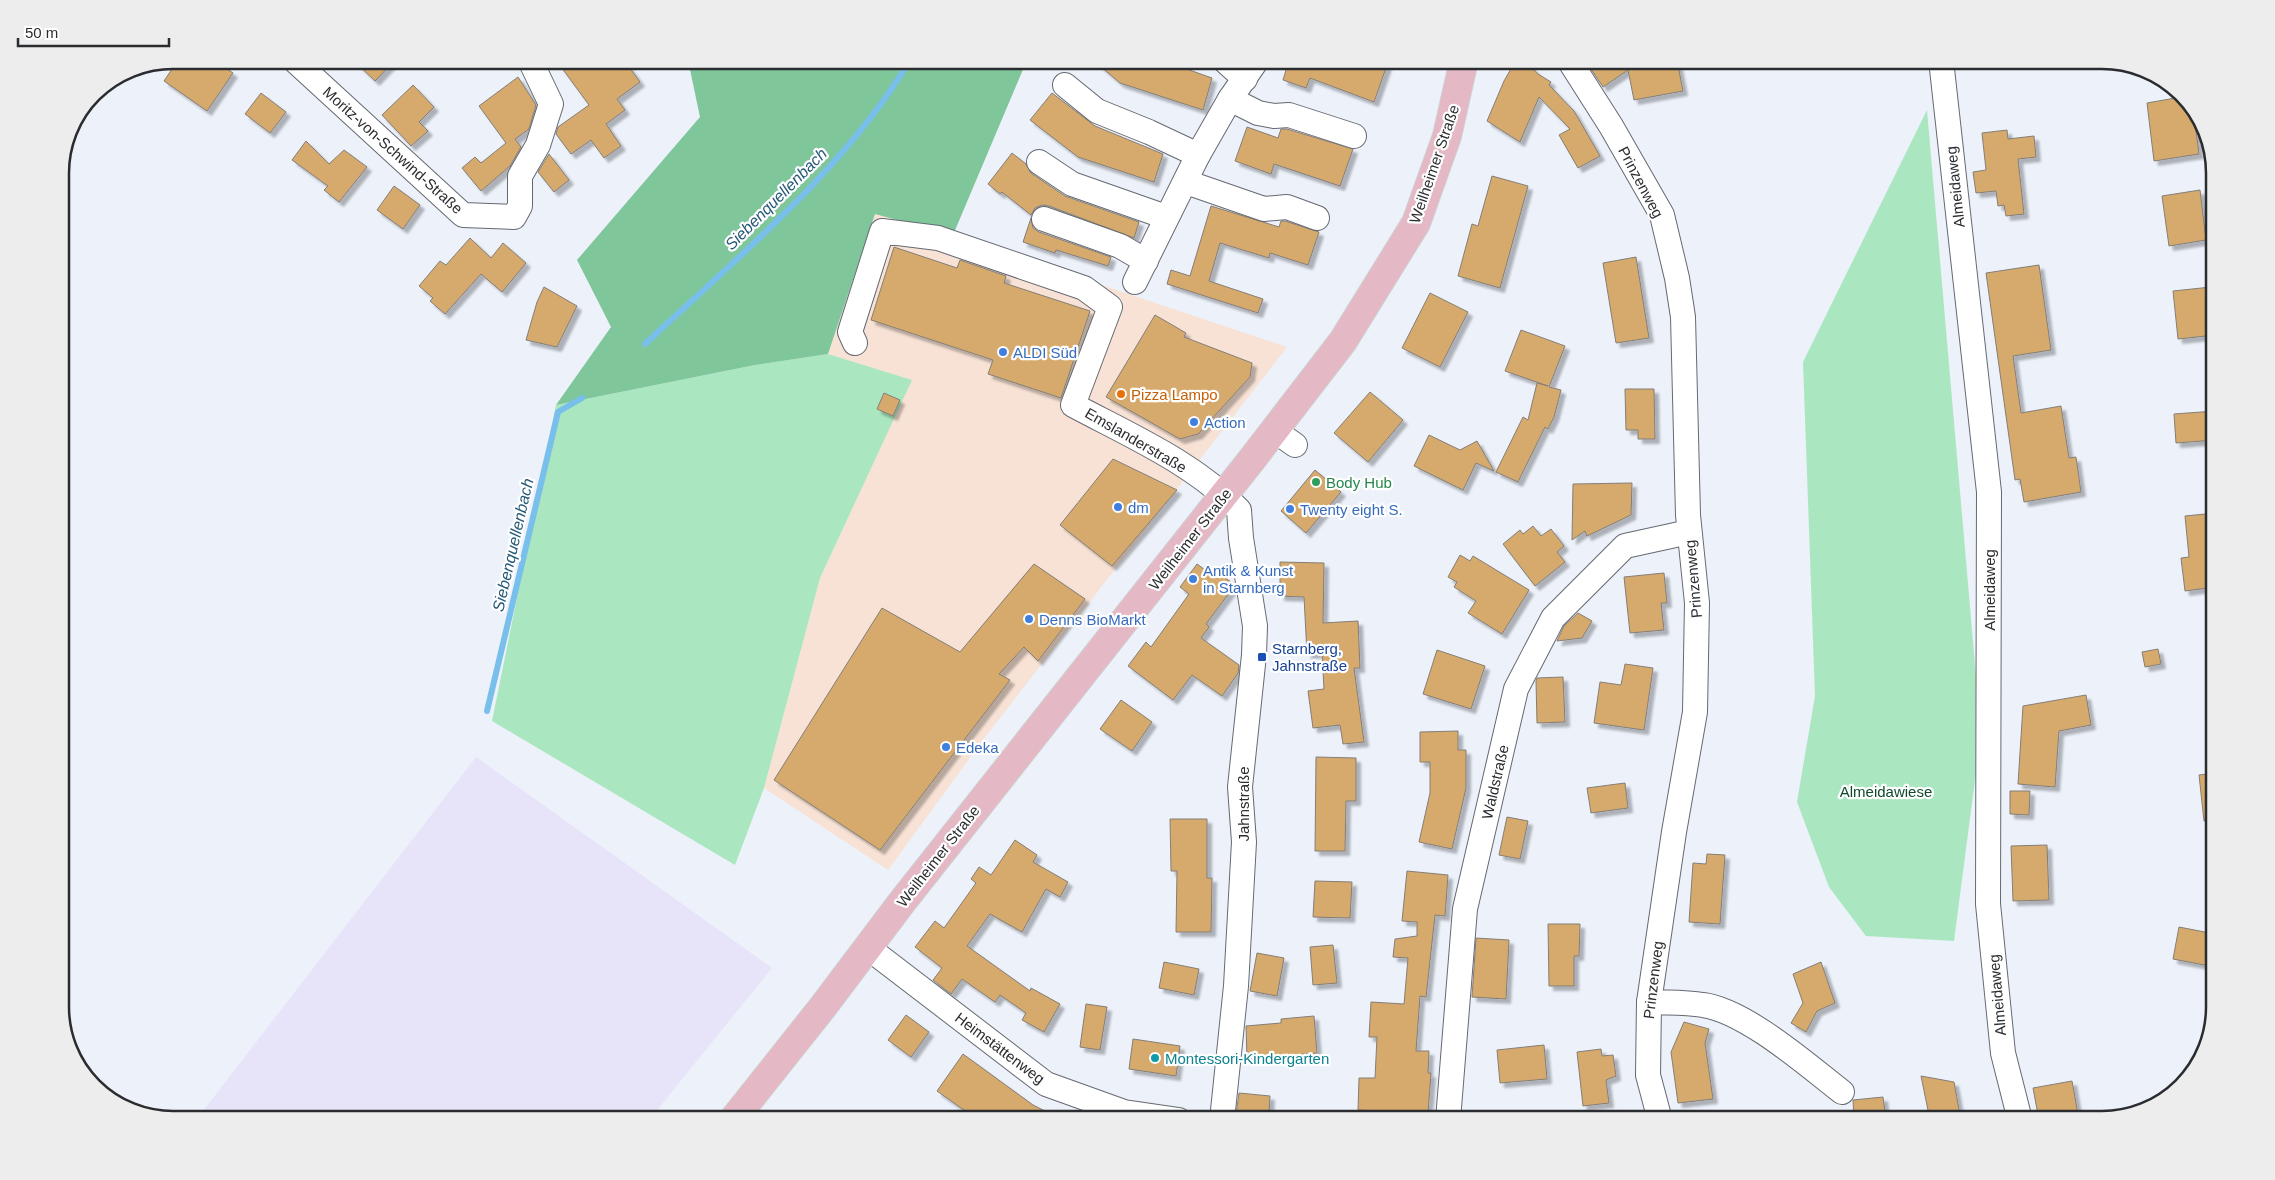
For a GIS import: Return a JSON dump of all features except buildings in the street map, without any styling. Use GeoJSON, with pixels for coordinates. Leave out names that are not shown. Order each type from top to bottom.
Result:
{"type":"FeatureCollection","features":[{"type":"Feature","properties":{"kind":"main road","name":"Weilheimer Straße"},"geometry":{"type":"LineString","coordinates":[[740,1111],[1224,495],[1284,438],[1416,222],[1446,136],[1462,69]]}},
{"type":"Feature","properties":{"kind":"street","name":"Moritz-von-Schwind-Straße"},"geometry":{"type":"LineString","coordinates":[[304,69],[463,215],[514,217],[520,206],[520,176],[538,145],[550,104],[534,69]]}},
{"type":"Feature","properties":{"kind":"street","name":"Prinzenweg"},"geometry":{"type":"LineString","coordinates":[[1575,69],[1611,126],[1662,215],[1677,278],[1683,317],[1689,532],[1697,603],[1695,712],[1674,832],[1649,1002],[1648,1075],[1658,1111]]}},
{"type":"Feature","properties":{"kind":"street","name":"Almeidaweg"},"geometry":{"type":"LineString","coordinates":[[1942,69],[1989,492],[1988,904],[2003,1053],[2018,1111]]}},
{"type":"Feature","properties":{"kind":"street"},"geometry":{"type":"LineString","coordinates":[[1135,282],[1198,155],[1230,99],[1251,70]]}},
{"type":"Feature","properties":{"kind":"street"},"geometry":{"type":"LineString","coordinates":[[1065,86],[1097,111],[1198,155]]}},
{"type":"Feature","properties":{"kind":"street"},"geometry":{"type":"LineString","coordinates":[[1230,99],[1258,113],[1274,116],[1289,115],[1354,136]]}},
{"type":"Feature","properties":{"kind":"street"},"geometry":{"type":"LineString","coordinates":[[1039,162],[1072,184],[1166,217]]}},
{"type":"Feature","properties":{"kind":"street"},"geometry":{"type":"LineString","coordinates":[[1186,182],[1264,209],[1287,207],[1317,218]]}},
{"type":"Feature","properties":{"kind":"street"},"geometry":{"type":"LineString","coordinates":[[1044,219],[1120,246],[1146,261]]}},
{"type":"Feature","properties":{"kind":"street","name":"Emslanderstraße"},"geometry":{"type":"LineString","coordinates":[[855,343],[850,332],[882,231],[938,238],[1084,288],[1110,307],[1073,405],[1166,455],[1224,495]]}},
{"type":"Feature","properties":{"kind":"street","name":"Jahnstraße"},"geometry":{"type":"LineString","coordinates":[[1223,1111],[1236,986],[1244,842],[1240,787],[1254,655],[1255,626],[1241,538],[1239,510],[1224,495]]}},
{"type":"Feature","properties":{"kind":"street","name":"Waldstraße"},"geometry":{"type":"LineString","coordinates":[[1449,1111],[1465,909],[1516,689],[1554,618],[1625,546],[1689,532]]}},
{"type":"Feature","properties":{"kind":"street","name":"Heimstättenweg"},"geometry":{"type":"LineString","coordinates":[[867,947],[1046,1084],[1121,1111]]}},
{"type":"Feature","properties":{"kind":"street"},"geometry":{"type":"LineString","coordinates":[[1649,1002],[1704,1005],[1721,1011],[1759,1029],[1842,1092]]}},
{"type":"Feature","properties":{"kind":"shaded area"},"geometry":{"type":"Polygon","coordinates":[[[875,213],[953,235],[1287,347],[986,736],[888,870],[764,788],[820,578],[911,381],[828,354],[875,213]]]}},
{"type":"Feature","properties":{"kind":"shaded area"},"geometry":{"type":"Polygon","coordinates":[[[476,757],[772,968],[656,1111],[203,1111],[476,757]]]}},
{"type":"Feature","properties":{"kind":"green space"},"geometry":{"type":"Polygon","coordinates":[[[690,69],[1023,69],[953,235],[875,214],[828,354],[755,365],[556,405],[611,327],[577,260],[700,117],[690,69]]]}},
{"type":"Feature","properties":{"kind":"green space","name":"Almeidawiese"},"geometry":{"type":"Polygon","coordinates":[[[1927,110],[1981,734],[1954,941],[1866,936],[1829,887],[1797,802],[1815,696],[1803,362],[1927,110]]]}},
{"type":"Feature","properties":{"kind":"green space"},"geometry":{"type":"Polygon","coordinates":[[[828,354],[912,380],[820,578],[764,788],[735,865],[492,721],[556,405],[755,365],[828,354]]]}},
{"type":"Feature","properties":{"kind":"waterway","name":"Siebenquellenbach"},"geometry":{"type":"LineString","coordinates":[[645,344],[752,245],[822,175],[855,138],[884,100],[904,69]]}},
{"type":"Feature","properties":{"kind":"waterway","name":"Siebenquellenbach"},"geometry":{"type":"LineString","coordinates":[[487,711],[558,412],[582,398]]}},
{"type":"Feature","properties":{"kind":"place","name":"ALDI Süd"},"geometry":{"type":"Point","coordinates":[1003,352]}},
{"type":"Feature","properties":{"kind":"place","name":"Pizza Lampo"},"geometry":{"type":"Point","coordinates":[1121,394]}},
{"type":"Feature","properties":{"kind":"place","name":"Action"},"geometry":{"type":"Point","coordinates":[1194,422]}},
{"type":"Feature","properties":{"kind":"place","name":"Body Hub"},"geometry":{"type":"Point","coordinates":[1316,482]}},
{"type":"Feature","properties":{"kind":"place","name":"dm"},"geometry":{"type":"Point","coordinates":[1118,507]}},
{"type":"Feature","properties":{"kind":"place","name":"Twenty eight S."},"geometry":{"type":"Point","coordinates":[1290,509]}},
{"type":"Feature","properties":{"kind":"place","name":"Antik & Kunst in Starnberg"},"geometry":{"type":"Point","coordinates":[1193,579]}},
{"type":"Feature","properties":{"kind":"place","name":"Denns BioMarkt"},"geometry":{"type":"Point","coordinates":[1029,619]}},
{"type":"Feature","properties":{"kind":"place","name":"Starnberg, Jahnstraße"},"geometry":{"type":"Point","coordinates":[1262,657]}},
{"type":"Feature","properties":{"kind":"place","name":"Edeka"},"geometry":{"type":"Point","coordinates":[946,747]}},
{"type":"Feature","properties":{"kind":"place","name":"Montessori-Kindergarten"},"geometry":{"type":"Point","coordinates":[1155,1058]}}]}
